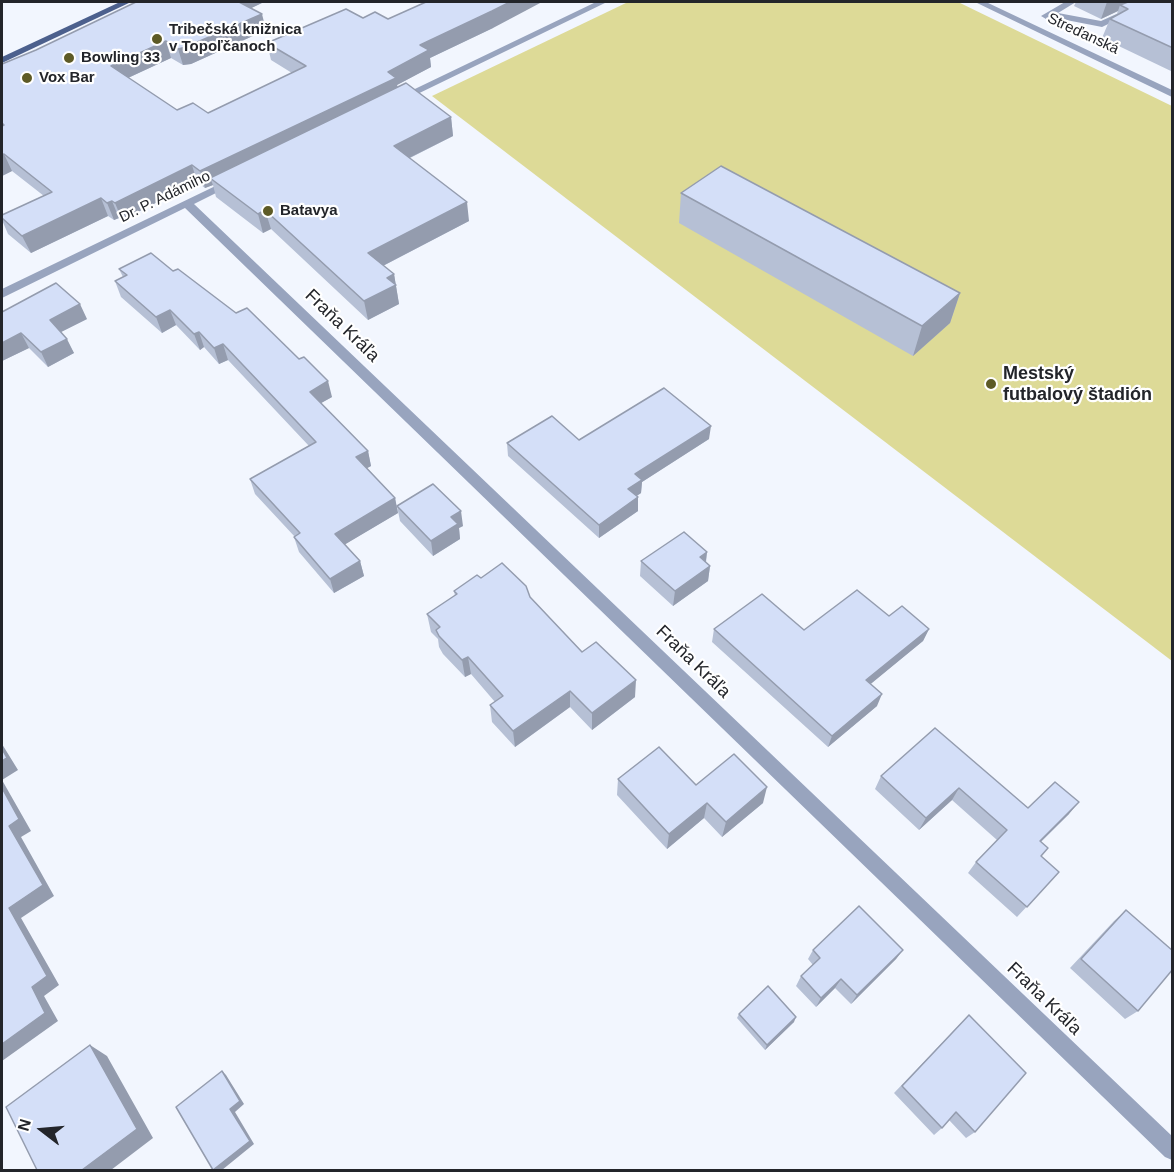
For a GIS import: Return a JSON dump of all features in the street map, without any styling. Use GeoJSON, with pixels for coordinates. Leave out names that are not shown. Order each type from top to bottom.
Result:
{"type":"FeatureCollection","features":[{"type":"Feature","properties":{"kind":"main road"},"geometry":{"type":"LineString","coordinates":[[2,60],[126,2]]}},
{"type":"Feature","properties":{"kind":"street"},"geometry":{"type":"LineString","coordinates":[[388,104],[602,2]]}},
{"type":"Feature","properties":{"kind":"street","name":"Streďanská"},"geometry":{"type":"LineString","coordinates":[[980,2],[1173,94]]}},
{"type":"Feature","properties":{"kind":"street"},"geometry":{"type":"LineString","coordinates":[[1031,26],[1071,2]]}},
{"type":"Feature","properties":{"kind":"street"},"geometry":{"type":"LineString","coordinates":[[1048,14],[1102,24],[1149,2]]}},
{"type":"Feature","properties":{"kind":"street","name":"Dr. P. Adámiho"},"geometry":{"type":"LineString","coordinates":[[2,294],[239,177]]}},
{"type":"Feature","properties":{"kind":"street","name":"Fraňa Kráľa"},"geometry":{"type":"LineString","coordinates":[[186,203],[1173,1150]]}},
{"type":"Feature","properties":{"kind":"shaded area","name":"Mestský futbalový štadión"},"geometry":{"type":"Polygon","coordinates":[[[628,2],[958,2],[1172,106],[1172,661],[432,96],[628,2]]]}},
{"type":"Feature","properties":{"kind":"building"},"geometry":{"type":"Polygon","coordinates":[[[136,2],[239,2],[262,14],[186,47],[178,49],[166,41],[111,66],[177,110],[193,103],[208,113],[306,66],[267,43],[346,9],[363,18],[375,12],[388,19],[426,2],[510,2],[420,45],[429,50],[388,72],[396,78],[200,171],[192,165],[115,203],[112,201],[107,203],[101,198],[22,236],[2,218],[2,215],[52,192],[4,154],[2,155],[2,126],[4,125],[2,123],[2,64],[136,2]]]}},
{"type":"Feature","properties":{"kind":"building"},"geometry":{"type":"Polygon","coordinates":[[[1128,2],[1173,2],[1173,48],[1110,19],[1128,9],[1120,5],[1128,2]]]}},
{"type":"Feature","properties":{"kind":"building"},"geometry":{"type":"Polygon","coordinates":[[[406,83],[451,117],[394,146],[467,202],[368,253],[394,274],[387,278],[396,285],[364,301],[265,210],[258,214],[210,178],[406,83]]]}},
{"type":"Feature","properties":{"kind":"building"},"geometry":{"type":"Polygon","coordinates":[[[721,166],[960,293],[922,326],[681,193],[721,166]]]}},
{"type":"Feature","properties":{"kind":"building"},"geometry":{"type":"Polygon","coordinates":[[[151,253],[173,271],[178,269],[236,313],[247,308],[299,359],[304,357],[328,381],[310,392],[368,451],[356,457],[395,498],[335,534],[360,561],[330,579],[294,537],[300,533],[250,479],[316,442],[223,344],[214,348],[199,332],[194,334],[170,310],[156,317],[115,281],[127,275],[119,269],[151,253]]]}},
{"type":"Feature","properties":{"kind":"building"},"geometry":{"type":"Polygon","coordinates":[[[56,283],[80,304],[50,320],[67,339],[41,352],[21,333],[2,343],[2,312],[56,283]]]}},
{"type":"Feature","properties":{"kind":"building"},"geometry":{"type":"Polygon","coordinates":[[[664,388],[711,426],[635,474],[642,480],[628,489],[638,497],[599,525],[507,443],[552,416],[579,440],[664,388]]]}},
{"type":"Feature","properties":{"kind":"building"},"geometry":{"type":"Polygon","coordinates":[[[433,484],[461,511],[451,517],[458,524],[431,541],[397,506],[433,484]]]}},
{"type":"Feature","properties":{"kind":"building"},"geometry":{"type":"Polygon","coordinates":[[[684,532],[707,552],[700,557],[710,566],[675,591],[641,561],[684,532]]]}},
{"type":"Feature","properties":{"kind":"building"},"geometry":{"type":"Polygon","coordinates":[[[502,563],[526,586],[530,597],[582,652],[596,642],[636,680],[592,713],[570,691],[513,731],[490,705],[503,696],[468,657],[462,660],[439,636],[436,630],[440,627],[427,614],[457,594],[454,591],[477,575],[481,578],[502,563]]]}},
{"type":"Feature","properties":{"kind":"building"},"geometry":{"type":"Polygon","coordinates":[[[857,590],[889,616],[902,606],[929,629],[866,680],[882,694],[832,736],[714,629],[762,594],[804,630],[857,590]]]}},
{"type":"Feature","properties":{"kind":"building"},"geometry":{"type":"Polygon","coordinates":[[[935,728],[1028,808],[1055,782],[1079,802],[1040,841],[1048,848],[1041,856],[1059,872],[1027,907],[976,862],[1007,830],[959,788],[926,818],[881,776],[935,728]]]}},
{"type":"Feature","properties":{"kind":"building"},"geometry":{"type":"Polygon","coordinates":[[[659,747],[696,785],[734,754],[767,787],[726,822],[707,803],[669,834],[618,779],[659,747]]]}},
{"type":"Feature","properties":{"kind":"building"},"geometry":{"type":"Polygon","coordinates":[[[2,749],[7,758],[2,761],[2,749]]]}},
{"type":"Feature","properties":{"kind":"building"},"geometry":{"type":"Polygon","coordinates":[[[2,788],[19,819],[9,826],[43,885],[9,908],[47,976],[32,987],[45,1013],[2,1044],[2,788]]]}},
{"type":"Feature","properties":{"kind":"building"},"geometry":{"type":"Polygon","coordinates":[[[859,906],[903,950],[857,995],[841,979],[821,998],[801,976],[820,958],[813,950],[859,906]]]}},
{"type":"Feature","properties":{"kind":"building"},"geometry":{"type":"Polygon","coordinates":[[[1126,910],[1173,951],[1173,969],[1138,1011],[1081,959],[1126,910]]]}},
{"type":"Feature","properties":{"kind":"building"},"geometry":{"type":"Polygon","coordinates":[[[768,986],[796,1017],[767,1045],[739,1014],[768,986]]]}},
{"type":"Feature","properties":{"kind":"building"},"geometry":{"type":"Polygon","coordinates":[[[969,1015],[1026,1073],[975,1132],[956,1112],[942,1128],[902,1086],[969,1015]]]}},
{"type":"Feature","properties":{"kind":"building"},"geometry":{"type":"Polygon","coordinates":[[[90,1045],[137,1129],[82,1170],[37,1170],[6,1107],[90,1045]]]}},
{"type":"Feature","properties":{"kind":"building"},"geometry":{"type":"Polygon","coordinates":[[[222,1071],[240,1101],[230,1109],[250,1141],[213,1170],[176,1107],[222,1071]]]}},
{"type":"Feature","properties":{"kind":"place","name":"Tribečská knižnica v Topoľčanoch"},"geometry":{"type":"Point","coordinates":[157,39]}},
{"type":"Feature","properties":{"kind":"place","name":"Bowling 33"},"geometry":{"type":"Point","coordinates":[69,58]}},
{"type":"Feature","properties":{"kind":"place","name":"Vox Bar"},"geometry":{"type":"Point","coordinates":[27,78]}},
{"type":"Feature","properties":{"kind":"place","name":"Batavya"},"geometry":{"type":"Point","coordinates":[268,211]}},
{"type":"Feature","properties":{"kind":"place","name":"Mestský futbalový štadión"},"geometry":{"type":"Point","coordinates":[991,384]}}]}
